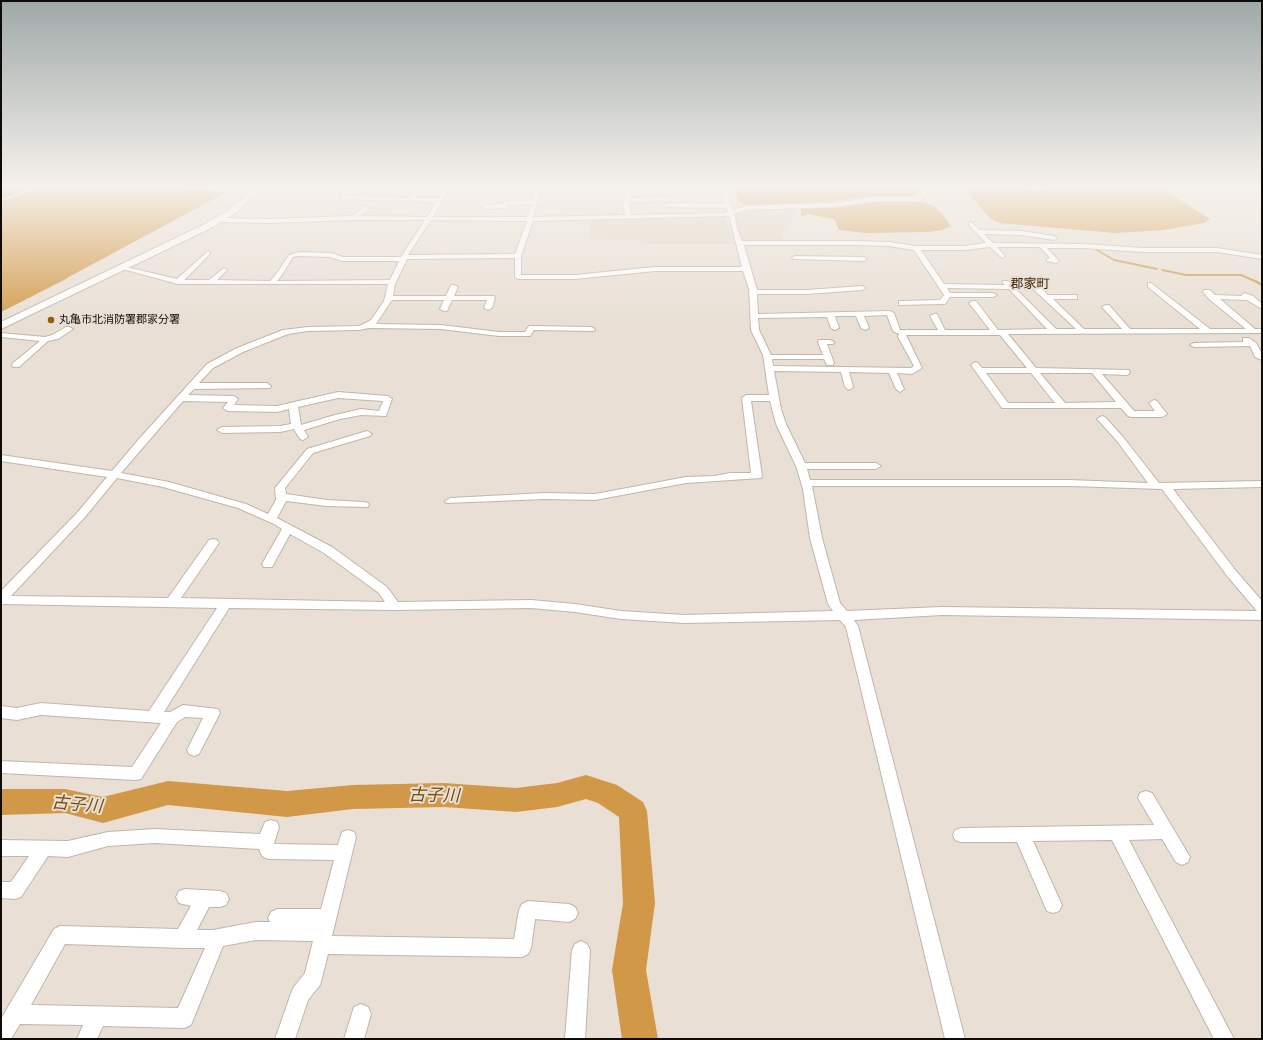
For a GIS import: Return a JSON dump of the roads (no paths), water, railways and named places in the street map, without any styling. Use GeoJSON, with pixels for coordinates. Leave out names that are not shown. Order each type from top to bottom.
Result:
{"type":"FeatureCollection","features":[{"type":"Feature","properties":{"kind":"street"},"geometry":{"type":"LineString","coordinates":[[1,326],[190,235]]}},
{"type":"Feature","properties":{"kind":"street"},"geometry":{"type":"LineString","coordinates":[[369,326],[380,315],[389,298],[393,282],[404,258],[419,235]]}},
{"type":"Feature","properties":{"kind":"street"},"geometry":{"type":"LineString","coordinates":[[526,235],[518,256],[518,277],[520,278],[575,276],[656,269],[746,270]]}},
{"type":"Feature","properties":{"kind":"street"},"geometry":{"type":"LineString","coordinates":[[737,235],[746,270],[754,292],[755,330],[765,348],[773,398],[781,424],[801,466],[806,483],[816,538],[834,604],[852,626],[955,1039]]}},
{"type":"Feature","properties":{"kind":"street"},"geometry":{"type":"LineString","coordinates":[[981,235],[1002,256]]}},
{"type":"Feature","properties":{"kind":"street"},"geometry":{"type":"LineString","coordinates":[[1019,235],[1029,245]]}},
{"type":"Feature","properties":{"kind":"street"},"geometry":{"type":"LineString","coordinates":[[1032,235],[1054,238]]}},
{"type":"Feature","properties":{"kind":"street"},"geometry":{"type":"LineString","coordinates":[[1141,241],[1154,250]]}},
{"type":"Feature","properties":{"kind":"street"},"geometry":{"type":"LineString","coordinates":[[1168,241],[1180,250]]}},
{"type":"Feature","properties":{"kind":"street"},"geometry":{"type":"LineString","coordinates":[[740,243],[828,251],[864,259]]}},
{"type":"Feature","properties":{"kind":"street"},"geometry":{"type":"LineString","coordinates":[[795,258],[828,251],[889,244],[916,248],[964,248],[990,245],[1041,245],[1154,250],[1217,250],[1262,257]]}},
{"type":"Feature","properties":{"kind":"street"},"geometry":{"type":"LineString","coordinates":[[1041,245],[1056,261],[1048,260]]}},
{"type":"Feature","properties":{"kind":"street"},"geometry":{"type":"LineString","coordinates":[[916,248],[948,295]]}},
{"type":"Feature","properties":{"kind":"street"},"geometry":{"type":"LineString","coordinates":[[828,251],[834,266]]}},
{"type":"Feature","properties":{"kind":"street"},"geometry":{"type":"LineString","coordinates":[[178,282],[208,253]]}},
{"type":"Feature","properties":{"kind":"street"},"geometry":{"type":"LineString","coordinates":[[272,282],[280,274],[292,256],[298,254],[331,255],[342,259],[518,256]]}},
{"type":"Feature","properties":{"kind":"street"},"geometry":{"type":"LineString","coordinates":[[203,259],[216,259]]}},
{"type":"Feature","properties":{"kind":"street"},"geometry":{"type":"LineString","coordinates":[[122,268],[178,282],[393,282]]}},
{"type":"Feature","properties":{"kind":"street"},"geometry":{"type":"LineString","coordinates":[[211,282],[224,270]]}},
{"type":"Feature","properties":{"kind":"street"},"geometry":{"type":"LineString","coordinates":[[942,286],[1009,284],[1054,332]]}},
{"type":"Feature","properties":{"kind":"street"},"geometry":{"type":"LineString","coordinates":[[1034,284],[1082,331]]}},
{"type":"Feature","properties":{"kind":"street"},"geometry":{"type":"LineString","coordinates":[[1151,285],[1208,331]]}},
{"type":"Feature","properties":{"kind":"street"},"geometry":{"type":"LineString","coordinates":[[444,309],[454,287]]}},
{"type":"Feature","properties":{"kind":"street"},"geometry":{"type":"LineString","coordinates":[[754,292],[813,292],[862,288]]}},
{"type":"Feature","properties":{"kind":"street"},"geometry":{"type":"LineString","coordinates":[[1240,292],[1262,307]]}},
{"type":"Feature","properties":{"kind":"street"},"geometry":{"type":"LineString","coordinates":[[902,303],[942,302],[948,295],[993,295]]}},
{"type":"Feature","properties":{"kind":"street"},"geometry":{"type":"LineString","coordinates":[[1250,298],[1210,295],[1253,331]]}},
{"type":"Feature","properties":{"kind":"street"},"geometry":{"type":"LineString","coordinates":[[1047,297],[1074,297]]}},
{"type":"Feature","properties":{"kind":"street"},"geometry":{"type":"LineString","coordinates":[[389,298],[491,298],[488,308]]}},
{"type":"Feature","properties":{"kind":"street"},"geometry":{"type":"LineString","coordinates":[[973,303],[1001,332],[1062,405]]}},
{"type":"Feature","properties":{"kind":"street"},"geometry":{"type":"LineString","coordinates":[[984,306],[1001,332]]}},
{"type":"Feature","properties":{"kind":"street"},"geometry":{"type":"LineString","coordinates":[[1106,307],[1128,331]]}},
{"type":"Feature","properties":{"kind":"street"},"geometry":{"type":"LineString","coordinates":[[754,316],[890,313],[897,331],[903,333],[1262,331]]}},
{"type":"Feature","properties":{"kind":"street"},"geometry":{"type":"LineString","coordinates":[[830,314],[835,328]]}},
{"type":"Feature","properties":{"kind":"street"},"geometry":{"type":"LineString","coordinates":[[859,314],[866,328]]}},
{"type":"Feature","properties":{"kind":"street"},"geometry":{"type":"LineString","coordinates":[[934,316],[943,332]]}},
{"type":"Feature","properties":{"kind":"street"},"geometry":{"type":"LineString","coordinates":[[1,600],[82,515],[113,475],[205,370],[227,356],[286,332],[308,329],[355,329],[369,326],[440,327],[500,334],[527,334],[532,328],[591,329]]}},
{"type":"Feature","properties":{"kind":"street"},"geometry":{"type":"LineString","coordinates":[[1,335],[20,336],[44,340],[55,337],[69,328]]}},
{"type":"Feature","properties":{"kind":"street"},"geometry":{"type":"LineString","coordinates":[[1234,331],[1251,344],[1258,355],[1262,358]]}},
{"type":"Feature","properties":{"kind":"street"},"geometry":{"type":"LineString","coordinates":[[768,362],[844,370],[912,371],[918,368],[918,366],[902,337],[903,333]]}},
{"type":"Feature","properties":{"kind":"street"},"geometry":{"type":"LineString","coordinates":[[1184,337],[1196,348],[1262,343]]}},
{"type":"Feature","properties":{"kind":"street"},"geometry":{"type":"LineString","coordinates":[[16,365],[44,342],[44,340]]}},
{"type":"Feature","properties":{"kind":"street"},"geometry":{"type":"LineString","coordinates":[[830,342],[822,342],[833,369]]}},
{"type":"Feature","properties":{"kind":"street"},"geometry":{"type":"LineString","coordinates":[[768,362],[828,357]]}},
{"type":"Feature","properties":{"kind":"street"},"geometry":{"type":"LineString","coordinates":[[1124,405],[1005,406],[977,368],[1126,372]]}},
{"type":"Feature","properties":{"kind":"street"},"geometry":{"type":"LineString","coordinates":[[844,370],[849,387]]}},
{"type":"Feature","properties":{"kind":"street"},"geometry":{"type":"LineString","coordinates":[[892,371],[900,389]]}},
{"type":"Feature","properties":{"kind":"street"},"geometry":{"type":"LineString","coordinates":[[1095,371],[1132,414],[1162,414],[1154,403]]}},
{"type":"Feature","properties":{"kind":"street"},"geometry":{"type":"LineString","coordinates":[[192,386],[267,386]]}},
{"type":"Feature","properties":{"kind":"street"},"geometry":{"type":"LineString","coordinates":[[181,398],[234,399],[228,408],[277,409],[338,395],[388,399],[383,414],[361,412],[338,417],[300,431],[280,429],[222,430]]}},
{"type":"Feature","properties":{"kind":"street"},"geometry":{"type":"LineString","coordinates":[[450,501],[545,496],[595,497],[686,480],[715,479],[730,476],[757,476],[746,398],[773,398]]}},
{"type":"Feature","properties":{"kind":"street"},"geometry":{"type":"LineString","coordinates":[[293,406],[295,422],[300,431]]}},
{"type":"Feature","properties":{"kind":"street"},"geometry":{"type":"LineString","coordinates":[[1102,419],[1161,486],[1262,610]]}},
{"type":"Feature","properties":{"kind":"street"},"geometry":{"type":"LineString","coordinates":[[271,519],[282,500],[280,488],[310,451],[366,434]]}},
{"type":"Feature","properties":{"kind":"street"},"geometry":{"type":"LineString","coordinates":[[1,458],[165,484],[242,506],[271,519],[328,550],[383,590],[395,606]]}},
{"type":"Feature","properties":{"kind":"street"},"geometry":{"type":"LineString","coordinates":[[801,466],[876,466]]}},
{"type":"Feature","properties":{"kind":"street"},"geometry":{"type":"LineString","coordinates":[[806,483],[1070,483],[1161,486],[1262,484]]}},
{"type":"Feature","properties":{"kind":"street"},"geometry":{"type":"LineString","coordinates":[[281,498],[364,505]]}},
{"type":"Feature","properties":{"kind":"street"},"geometry":{"type":"LineString","coordinates":[[268,564],[288,528]]}},
{"type":"Feature","properties":{"kind":"street"},"geometry":{"type":"LineString","coordinates":[[172,602],[213,543]]}},
{"type":"Feature","properties":{"kind":"street"},"geometry":{"type":"LineString","coordinates":[[1,600],[395,606],[531,604],[575,608],[621,615],[684,619],[942,611],[1262,616]]}},
{"type":"Feature","properties":{"kind":"street"},"geometry":{"type":"LineString","coordinates":[[154,717],[226,603]]}},
{"type":"Feature","properties":{"kind":"street"},"geometry":{"type":"LineString","coordinates":[[1,712],[17,714],[40,709],[172,718]]}},
{"type":"Feature","properties":{"kind":"street"},"geometry":{"type":"LineString","coordinates":[[1,767],[136,774],[172,718],[183,711],[213,713],[194,750]]}},
{"type":"Feature","properties":{"kind":"street"},"geometry":{"type":"LineString","coordinates":[[1146,798],[1182,858]]}},
{"type":"Feature","properties":{"kind":"street"},"geometry":{"type":"LineString","coordinates":[[960,835],[1166,832]]}},
{"type":"Feature","properties":{"kind":"street"},"geometry":{"type":"LineString","coordinates":[[1117,833],[1224,1039]]}},
{"type":"Feature","properties":{"kind":"street"},"geometry":{"type":"LineString","coordinates":[[1022,834],[1053,905]]}},
{"type":"Feature","properties":{"kind":"street"},"geometry":{"type":"LineString","coordinates":[[1,848],[68,849],[108,839],[155,836],[268,835],[268,851],[344,853]]}},
{"type":"Feature","properties":{"kind":"street"},"geometry":{"type":"LineString","coordinates":[[285,1039],[300,995],[313,978],[348,837]]}},
{"type":"Feature","properties":{"kind":"street"},"geometry":{"type":"LineString","coordinates":[[1,890],[15,890],[44,848]]}},
{"type":"Feature","properties":{"kind":"street"},"geometry":{"type":"LineString","coordinates":[[183,939],[212,899],[185,897]]}},
{"type":"Feature","properties":{"kind":"street"},"geometry":{"type":"LineString","coordinates":[[1,1038],[60,935],[213,939],[256,931],[324,931],[522,948],[528,910],[569,913]]}},
{"type":"Feature","properties":{"kind":"street"},"geometry":{"type":"LineString","coordinates":[[277,918],[324,931]]}},
{"type":"Feature","properties":{"kind":"street"},"geometry":{"type":"LineString","coordinates":[[15,1014],[184,1018],[214,947],[213,939]]}},
{"type":"Feature","properties":{"kind":"street"},"geometry":{"type":"LineString","coordinates":[[575,1039],[581,950]]}},
{"type":"Feature","properties":{"kind":"street"},"geometry":{"type":"LineString","coordinates":[[354,1039],[361,1014]]}},
{"type":"Feature","properties":{"kind":"street"},"geometry":{"type":"LineString","coordinates":[[87,1039],[97,1016]]}},
{"type":"Feature","properties":{"kind":"waterway"},"geometry":{"type":"LineString","coordinates":[[1028,247],[1039,247]]}},
{"type":"Feature","properties":{"kind":"waterway"},"geometry":{"type":"LineString","coordinates":[[1092,247],[1114,260],[1157,269]]}},
{"type":"Feature","properties":{"kind":"waterway"},"geometry":{"type":"LineString","coordinates":[[1162,270],[1186,275],[1241,275],[1256,282]]}},
{"type":"Feature","properties":{"kind":"waterway"},"geometry":{"type":"LineString","coordinates":[[1256,282],[1262,285]]}},
{"type":"Feature","properties":{"kind":"waterway","name":"古子川"},"geometry":{"type":"LineString","coordinates":[[1,802],[65,801],[103,810],[168,793],[287,804],[353,797],[444,795],[516,800],[557,795],[586,787],[607,794],[633,811],[639,903],[629,970],[640,1039]]}},
{"type":"Feature","properties":{"kind":"place","name":"丸亀市北消防署郡家分署"},"geometry":{"type":"Point","coordinates":[51,320]}},
{"type":"Feature","properties":{"kind":"district","name":"郡家町"},"geometry":{"type":"Point","coordinates":[1030,284]}}]}
